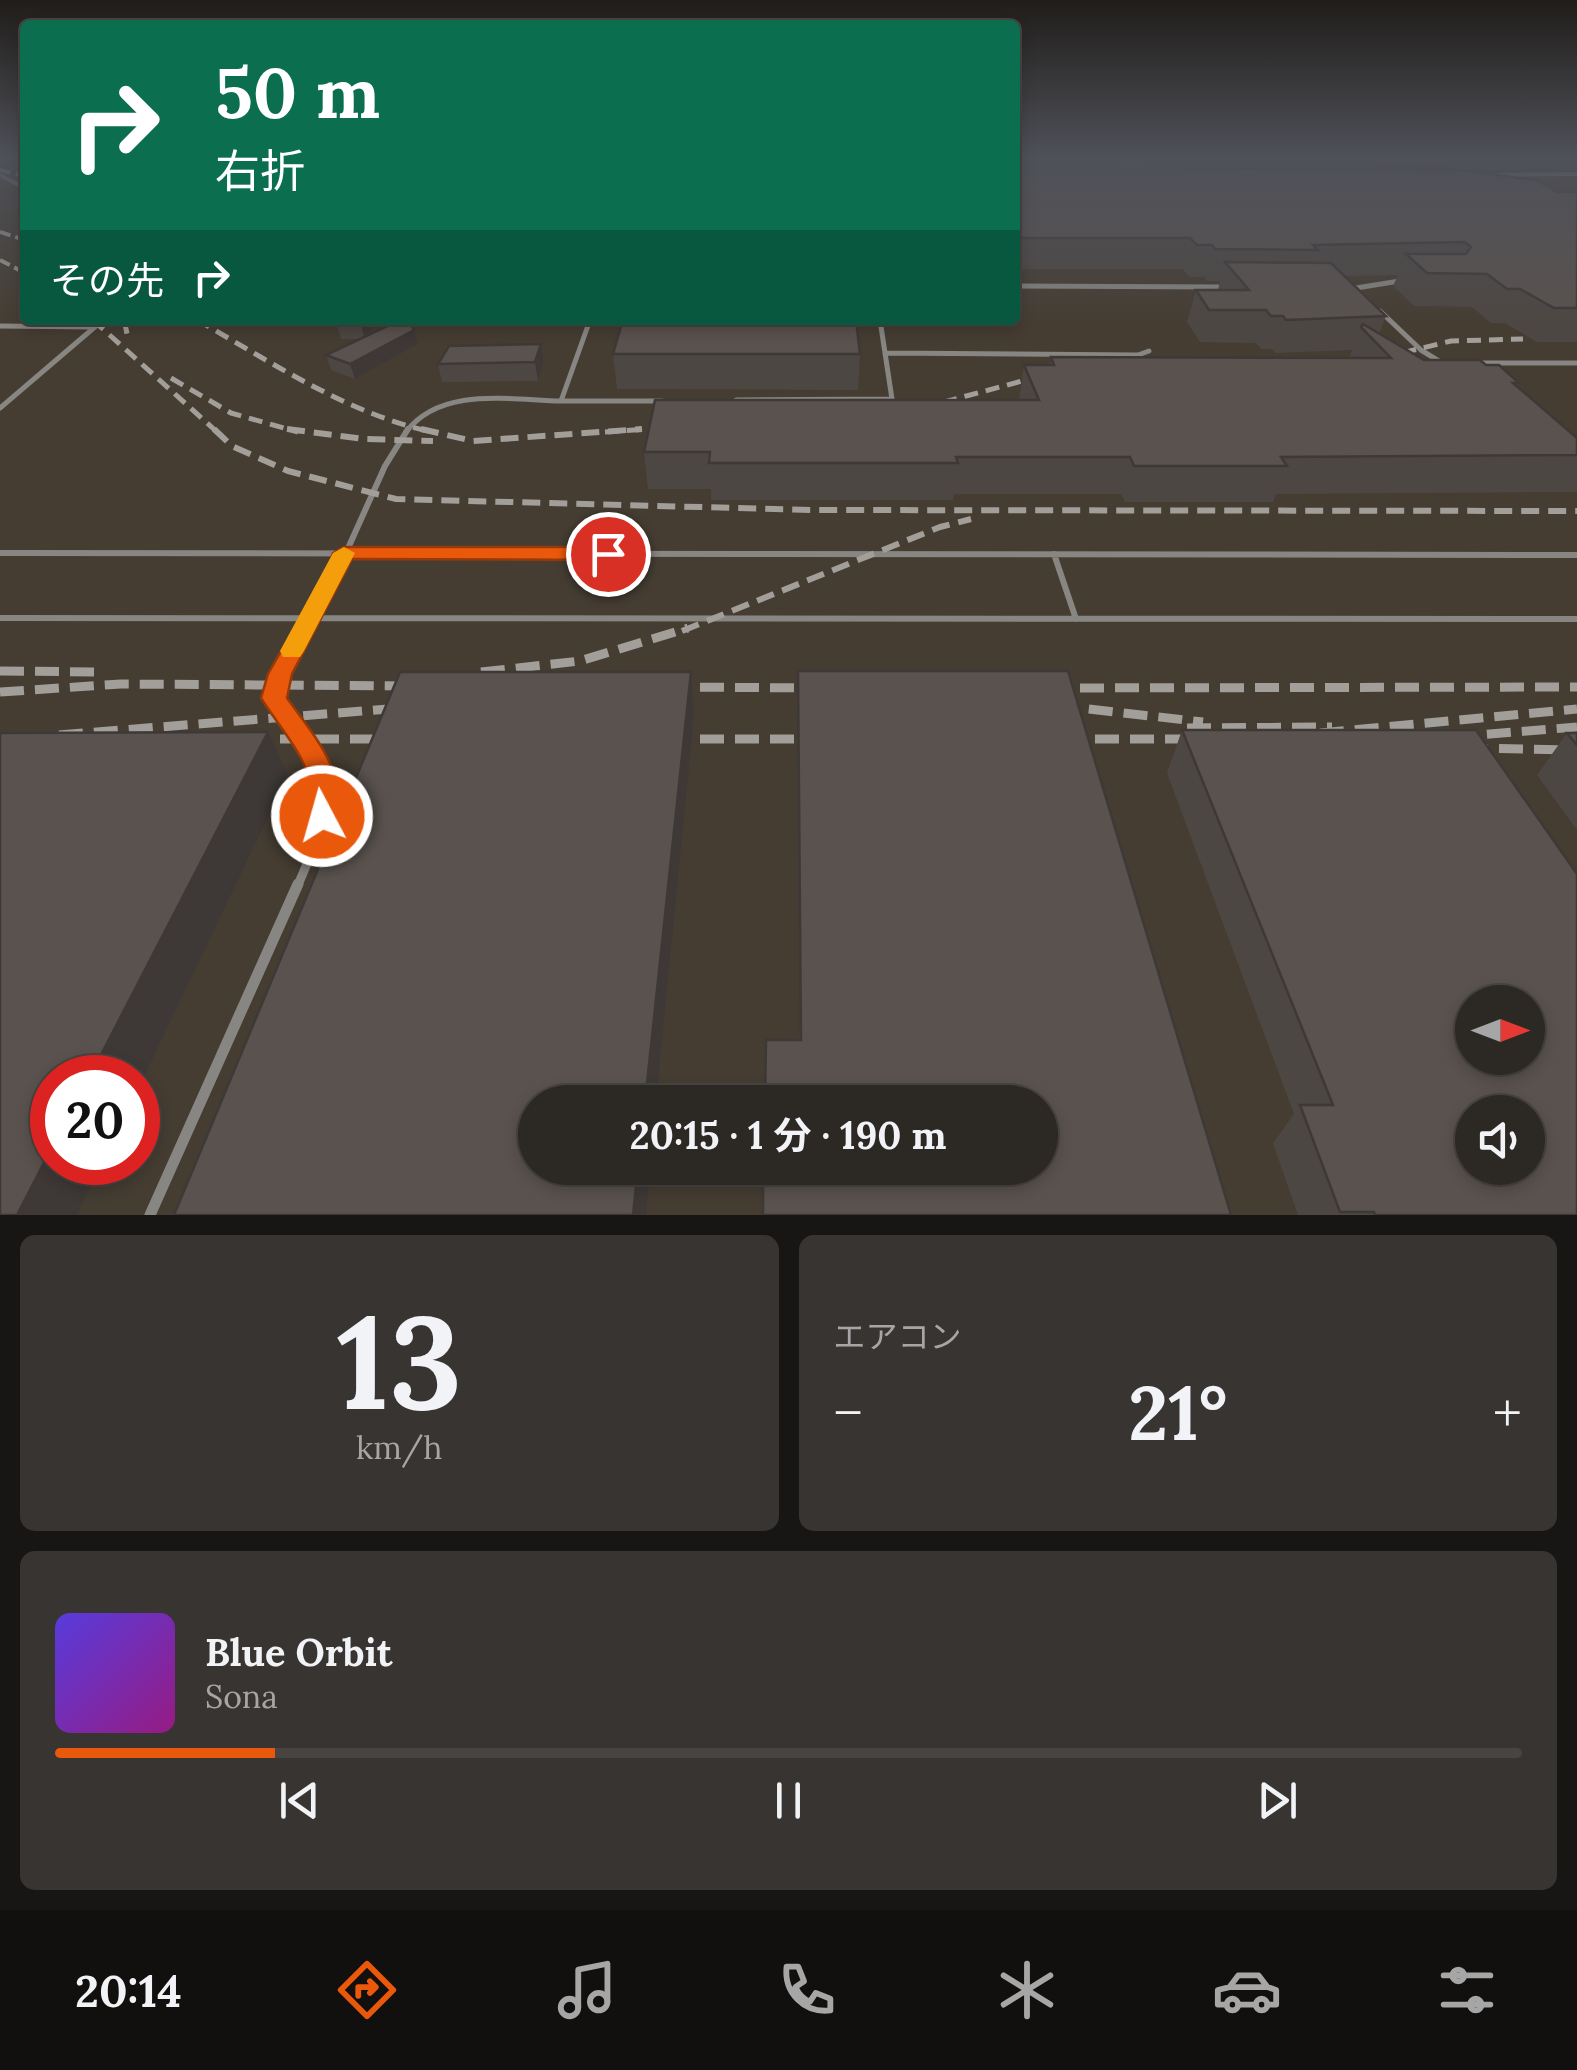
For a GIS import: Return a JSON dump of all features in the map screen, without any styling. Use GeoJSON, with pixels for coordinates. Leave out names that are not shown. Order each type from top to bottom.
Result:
{"type":"FeatureCollection","features":[{"type":"Feature","properties":{"kind":"lane"},"geometry":{"type":"LineString","coordinates":[[1337,288],[1420,280]]}},
{"type":"Feature","properties":{"kind":"lane"},"geometry":{"type":"LineString","coordinates":[[1020,286],[1242,288]]}},
{"type":"Feature","properties":{"kind":"lane"},"geometry":{"type":"LineString","coordinates":[[1356,288],[1421,350],[1455,372]]}},
{"type":"Feature","properties":{"kind":"lane"},"geometry":{"type":"LineString","coordinates":[[0,408],[97,325]]}},
{"type":"Feature","properties":{"kind":"lane"},"geometry":{"type":"LineString","coordinates":[[561,401],[588,325]]}},
{"type":"Feature","properties":{"kind":"lane"},"geometry":{"type":"LineString","coordinates":[[717,400],[892,399],[881,325]]}},
{"type":"Feature","properties":{"kind":"lane"},"geometry":{"type":"LineString","coordinates":[[0,326],[95,327]]}},
{"type":"Feature","properties":{"kind":"lane"},"geometry":{"type":"LineString","coordinates":[[885,353],[1138,354],[1150,350]]}},
{"type":"Feature","properties":{"kind":"lane"},"geometry":{"type":"LineString","coordinates":[[1462,364],[1577,363]]}},
{"type":"Feature","properties":{"kind":"lane"},"geometry":{"type":"LineString","coordinates":[[150,1215],[318,840],[326,794],[310,751],[274,698],[280,674],[382,474],[424,412],[447,404],[678,400]]}},
{"type":"Feature","properties":{"kind":"lane"},"geometry":{"type":"LineString","coordinates":[[0,553],[1577,556]]}},
{"type":"Feature","properties":{"kind":"lane"},"geometry":{"type":"LineString","coordinates":[[1054,554],[1076,619]]}},
{"type":"Feature","properties":{"kind":"lane"},"geometry":{"type":"LineString","coordinates":[[0,618],[1577,620]]}},
{"type":"Feature","properties":{"kind":"shaded area"},"geometry":{"type":"Polygon","coordinates":[[[0,214],[20,214],[20,325],[1020,325],[1020,214],[1577,214],[1577,1215],[0,1215],[0,214]]]}},
{"type":"Feature","properties":{"kind":"building"},"geometry":{"type":"Polygon","coordinates":[[[1020,214],[1577,214],[1577,308],[1554,308],[1520,289],[1507,289],[1487,274],[1427,273],[1406,254],[1466,254],[1471,247],[1465,242],[1313,245],[1318,250],[1215,249],[1212,245],[1197,245],[1190,238],[1020,238],[1020,214]]]}},
{"type":"Feature","properties":{"kind":"building"},"geometry":{"type":"Polygon","coordinates":[[[1225,262],[1331,263],[1386,316],[1286,320],[1283,316],[1271,316],[1266,310],[1209,310],[1196,290],[1249,290],[1225,262]]]}},
{"type":"Feature","properties":{"kind":"building"},"geometry":{"type":"Polygon","coordinates":[[[1363,324],[1424,360],[1480,360],[1486,365],[1499,365],[1519,383],[1513,383],[1577,438],[1577,455],[1281,457],[1287,466],[1134,466],[1130,457],[956,457],[958,463],[709,463],[710,452],[644,452],[655,400],[1039,400],[1024,365],[1054,365],[1051,357],[1391,358],[1361,327],[1363,324]]]}},
{"type":"Feature","properties":{"kind":"building"},"geometry":{"type":"Polygon","coordinates":[[[389,325],[412,325],[414,330],[350,364],[326,355],[389,325]]]}},
{"type":"Feature","properties":{"kind":"building"},"geometry":{"type":"Polygon","coordinates":[[[622,325],[857,325],[860,354],[613,354],[622,325]]]}},
{"type":"Feature","properties":{"kind":"building"},"geometry":{"type":"Polygon","coordinates":[[[541,344],[535,362],[438,364],[449,346],[541,344]]]}},
{"type":"Feature","properties":{"kind":"building"},"geometry":{"type":"Polygon","coordinates":[[[798,671],[1068,671],[1231,1215],[763,1215],[763,1185],[1058,1185],[1058,1085],[765,1085],[766,1040],[801,1040],[798,671]]]}},
{"type":"Feature","properties":{"kind":"building"},"geometry":{"type":"Polygon","coordinates":[[[400,672],[691,672],[647,1085],[518,1085],[518,1185],[636,1185],[633,1215],[174,1215],[400,672]]]}},
{"type":"Feature","properties":{"kind":"building"},"geometry":{"type":"Polygon","coordinates":[[[1182,730],[1476,730],[1577,874],[1577,1215],[1340,1212],[1300,1105],[1333,1105],[1182,730]]]}},
{"type":"Feature","properties":{"kind":"building"},"geometry":{"type":"Polygon","coordinates":[[[268,732],[101,1055],[30,1055],[32,1185],[17,1215],[0,1215],[0,733],[268,732]]]}},
{"type":"Feature","properties":{"kind":"railway"},"geometry":{"type":"LineString","coordinates":[[0,232],[20,238]]}},
{"type":"Feature","properties":{"kind":"railway"},"geometry":{"type":"LineString","coordinates":[[0,260],[20,270]]}},
{"type":"Feature","properties":{"kind":"railway"},"geometry":{"type":"LineString","coordinates":[[99,325],[217,432]]}},
{"type":"Feature","properties":{"kind":"railway"},"geometry":{"type":"LineString","coordinates":[[125,325],[128,338]]}},
{"type":"Feature","properties":{"kind":"railway"},"geometry":{"type":"LineString","coordinates":[[206,325],[340,400],[423,429]]}},
{"type":"Feature","properties":{"kind":"railway"},"geometry":{"type":"LineString","coordinates":[[1381,358],[1451,341],[1523,339]]}},
{"type":"Feature","properties":{"kind":"railway"},"geometry":{"type":"LineString","coordinates":[[922,408],[1048,374]]}},
{"type":"Feature","properties":{"kind":"railway"},"geometry":{"type":"LineString","coordinates":[[171,378],[231,413],[288,429]]}},
{"type":"Feature","properties":{"kind":"railway"},"geometry":{"type":"LineString","coordinates":[[605,432],[678,427]]}},
{"type":"Feature","properties":{"kind":"railway"},"geometry":{"type":"LineString","coordinates":[[214,429],[232,446],[288,471],[396,499],[811,510],[1577,511]]}},
{"type":"Feature","properties":{"kind":"railway"},"geometry":{"type":"LineString","coordinates":[[288,429],[364,439],[433,441]]}},
{"type":"Feature","properties":{"kind":"railway"},"geometry":{"type":"LineString","coordinates":[[288,429],[298,432]]}},
{"type":"Feature","properties":{"kind":"railway"},"geometry":{"type":"LineString","coordinates":[[423,429],[473,441],[642,429]]}},
{"type":"Feature","properties":{"kind":"railway"},"geometry":{"type":"LineString","coordinates":[[423,429],[432,432]]}},
{"type":"Feature","properties":{"kind":"railway"},"geometry":{"type":"LineString","coordinates":[[682,631],[940,527],[971,519]]}},
{"type":"Feature","properties":{"kind":"railway"},"geometry":{"type":"LineString","coordinates":[[481,672],[580,661],[688,628]]}},
{"type":"Feature","properties":{"kind":"railway"},"geometry":{"type":"LineString","coordinates":[[0,671],[100,672]]}},
{"type":"Feature","properties":{"kind":"railway"},"geometry":{"type":"LineString","coordinates":[[0,692],[121,684],[420,686]]}},
{"type":"Feature","properties":{"kind":"railway"},"geometry":{"type":"LineString","coordinates":[[665,687],[825,688]]}},
{"type":"Feature","properties":{"kind":"railway"},"geometry":{"type":"LineString","coordinates":[[1045,688],[1577,687]]}},
{"type":"Feature","properties":{"kind":"railway"},"geometry":{"type":"LineString","coordinates":[[1054,705],[1203,722]]}},
{"type":"Feature","properties":{"kind":"railway"},"geometry":{"type":"LineString","coordinates":[[59,735],[413,707]]}},
{"type":"Feature","properties":{"kind":"railway"},"geometry":{"type":"LineString","coordinates":[[1320,733],[1577,709]]}},
{"type":"Feature","properties":{"kind":"railway"},"geometry":{"type":"LineString","coordinates":[[1187,728],[1332,727]]}},
{"type":"Feature","properties":{"kind":"railway"},"geometry":{"type":"LineString","coordinates":[[1452,737],[1577,727]]}},
{"type":"Feature","properties":{"kind":"railway"},"geometry":{"type":"LineString","coordinates":[[245,739],[400,739]]}},
{"type":"Feature","properties":{"kind":"railway"},"geometry":{"type":"LineString","coordinates":[[665,739],[825,739]]}},
{"type":"Feature","properties":{"kind":"railway"},"geometry":{"type":"LineString","coordinates":[[1060,739],[1205,739]]}},
{"type":"Feature","properties":{"kind":"railway"},"geometry":{"type":"LineString","coordinates":[[1464,748],[1577,750]]}},
{"type":"Feature","properties":{"kind":"slow traffic"},"geometry":{"type":"LineString","coordinates":[[292,651],[344,553]]}},
{"type":"Feature","properties":{"kind":"route"},"geometry":{"type":"LineString","coordinates":[[322,816],[326,794],[310,751],[274,698],[280,674],[344,553],[608,554]]}}]}
